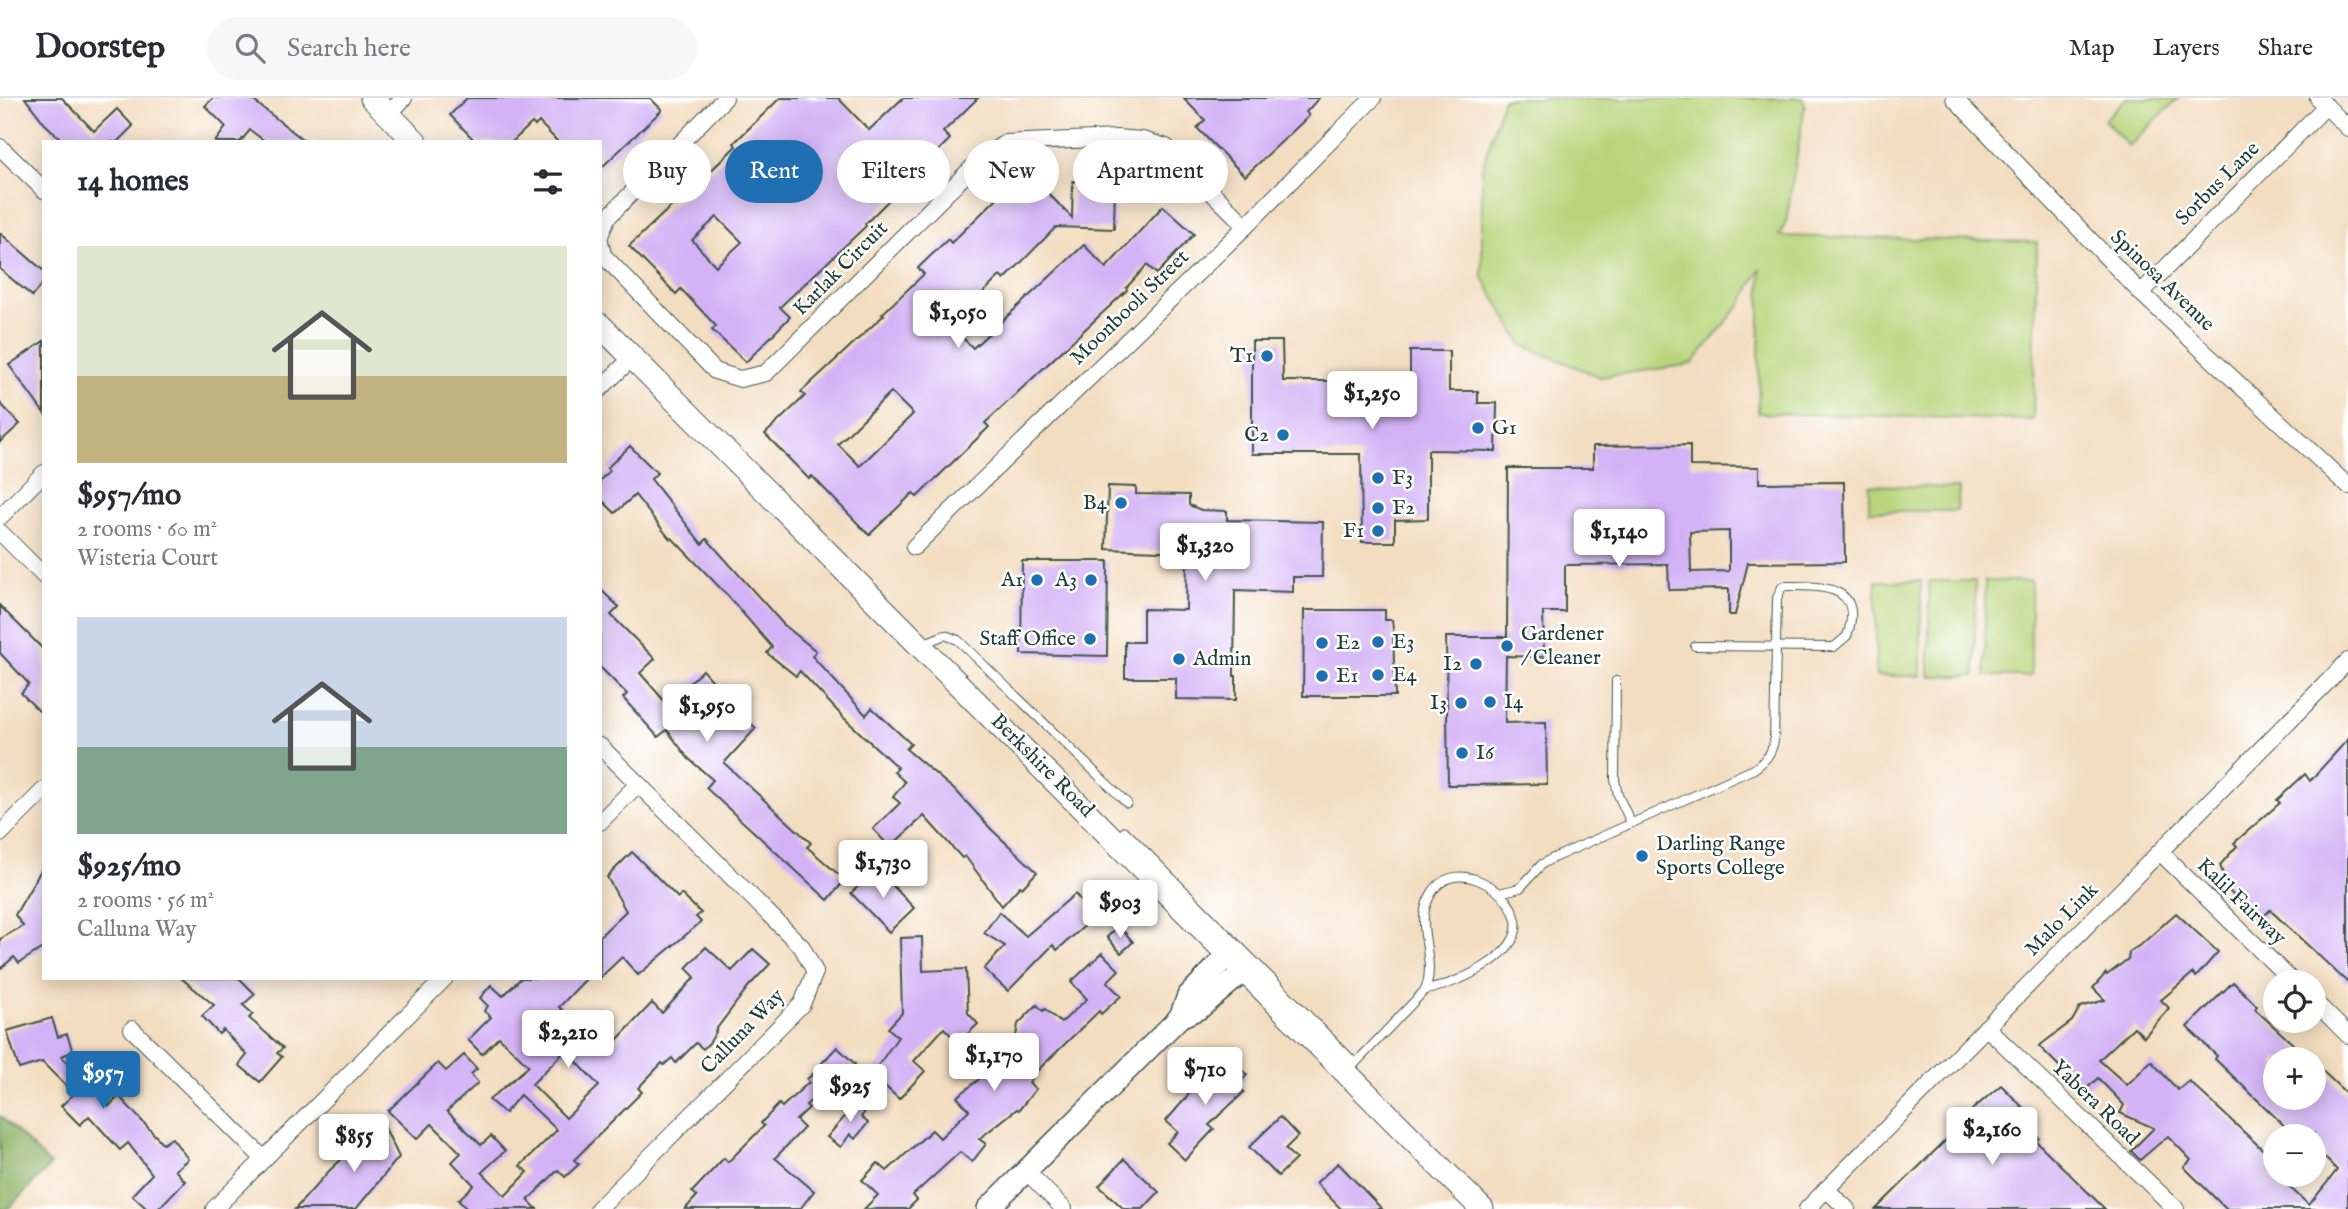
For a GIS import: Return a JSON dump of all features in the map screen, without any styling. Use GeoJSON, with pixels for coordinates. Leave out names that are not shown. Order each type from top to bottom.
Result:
{"type":"FeatureCollection","features":[{"type":"Feature","properties":{"kind":"main road"},"geometry":{"type":"LineString","coordinates":[[372,98],[413,140]]}},
{"type":"Feature","properties":{"kind":"main road","name":"Berkshire Road"},"geometry":{"type":"LineString","coordinates":[[602,327],[1236,963],[1351,1068],[1482,1209]]}},
{"type":"Feature","properties":{"kind":"street"},"geometry":{"type":"LineString","coordinates":[[388,114],[404,98]]}},
{"type":"Feature","properties":{"kind":"street"},"geometry":{"type":"LineString","coordinates":[[602,231],[607,218],[725,98]]}},
{"type":"Feature","properties":{"kind":"street","name":"Moonbooli Street"},"geometry":{"type":"LineString","coordinates":[[914,547],[1373,98]]}},
{"type":"Feature","properties":{"kind":"street","name":"Spinosa Avenue"},"geometry":{"type":"LineString","coordinates":[[1962,101],[2141,293],[2348,485]]}},
{"type":"Feature","properties":{"kind":"street"},"geometry":{"type":"LineString","coordinates":[[2322,102],[2348,128]]}},
{"type":"Feature","properties":{"kind":"street","name":"Sorbus Lane"},"geometry":{"type":"LineString","coordinates":[[2141,293],[2322,102]]}},
{"type":"Feature","properties":{"kind":"street","name":"Karlak Circuit"},"geometry":{"type":"LineString","coordinates":[[602,251],[603,255],[715,370],[740,379],[766,373],[981,160],[1005,143],[1116,138],[1142,140],[1166,147],[1245,226]]}},
{"type":"Feature","properties":{"kind":"street"},"geometry":{"type":"LineString","coordinates":[[0,147],[42,188]]}},
{"type":"Feature","properties":{"kind":"street"},"geometry":{"type":"LineString","coordinates":[[602,387],[633,357]]}},
{"type":"Feature","properties":{"kind":"street"},"geometry":{"type":"LineString","coordinates":[[0,517],[42,475]]}},
{"type":"Feature","properties":{"kind":"street"},"geometry":{"type":"LineString","coordinates":[[0,532],[42,574]]}},
{"type":"Feature","properties":{"kind":"street","name":"Malo Link"},"geometry":{"type":"LineString","coordinates":[[1807,1209],[2160,852],[2345,671]]}},
{"type":"Feature","properties":{"kind":"street","name":"Calluna Way"},"geometry":{"type":"LineString","coordinates":[[598,1209],[802,1004],[815,972],[802,947],[602,748]]}},
{"type":"Feature","properties":{"kind":"street"},"geometry":{"type":"LineString","coordinates":[[602,820],[638,784]]}},
{"type":"Feature","properties":{"kind":"street"},"geometry":{"type":"LineString","coordinates":[[0,834],[42,792]]}},
{"type":"Feature","properties":{"kind":"street","name":"Kalil Fairway"},"geometry":{"type":"LineString","coordinates":[[2160,852],[2281,970]]}},
{"type":"Feature","properties":{"kind":"street"},"geometry":{"type":"LineString","coordinates":[[988,1209],[1180,1017],[1200,1008],[1236,963]]}},
{"type":"Feature","properties":{"kind":"street"},"geometry":{"type":"LineString","coordinates":[[214,1209],[443,980]]}},
{"type":"Feature","properties":{"kind":"street"},"geometry":{"type":"LineString","coordinates":[[2326,1013],[2348,1035]]}},
{"type":"Feature","properties":{"kind":"street","name":"Yabera Road"},"geometry":{"type":"LineString","coordinates":[[1986,1027],[2176,1209]]}},
{"type":"Feature","properties":{"kind":"street"},"geometry":{"type":"LineString","coordinates":[[132,1029],[264,1159]]}},
{"type":"Feature","properties":{"kind":"street"},"geometry":{"type":"LineString","coordinates":[[1026,1171],[1065,1209]]}},
{"type":"Feature","properties":{"kind":"street"},"geometry":{"type":"LineString","coordinates":[[1826,1189],[1847,1209]]}},
{"type":"Feature","properties":{"kind":"lane"},"geometry":{"type":"LineString","coordinates":[[1499,893],[1520,888],[1542,864],[1551,859],[1754,769],[1765,761],[1772,752],[1774,741],[1776,646],[1777,598],[1782,587],[1823,586],[1842,594],[1848,603],[1850,621],[1847,636],[1834,647],[1776,646],[1695,646]]}},
{"type":"Feature","properties":{"kind":"lane"},"geometry":{"type":"LineString","coordinates":[[921,645],[945,635],[958,640],[1127,803]]}},
{"type":"Feature","properties":{"kind":"lane"},"geometry":{"type":"LineString","coordinates":[[1616,681],[1615,780],[1620,802],[1631,824]]}},
{"type":"Feature","properties":{"kind":"lane"},"geometry":{"type":"LineString","coordinates":[[1115,840],[1125,831],[1351,1068],[1425,990],[1430,977],[1430,965],[1423,914],[1431,893],[1436,886],[1448,879],[1474,877],[1508,901],[1517,922],[1512,937],[1502,953],[1490,963],[1443,987],[1425,990]]}},
{"type":"Feature","properties":{"kind":"green space"},"geometry":{"type":"Polygon","coordinates":[[[1503,98],[1803,98],[1805,104],[1786,222],[1779,236],[2037,242],[2033,420],[1758,413],[1761,268],[1741,304],[1692,364],[1600,377],[1522,345],[1482,276],[1482,170],[1503,98]]]}},
{"type":"Feature","properties":{"kind":"green space"},"geometry":{"type":"Polygon","coordinates":[[[2126,98],[2179,98],[2129,146],[2104,120],[2126,98]]]}},
{"type":"Feature","properties":{"kind":"green space"},"geometry":{"type":"Polygon","coordinates":[[[1869,485],[1959,488],[1957,511],[1869,511],[1869,485]]]}},
{"type":"Feature","properties":{"kind":"green space"},"geometry":{"type":"Polygon","coordinates":[[[1876,581],[1921,581],[1921,676],[1876,676],[1876,581]]]}},
{"type":"Feature","properties":{"kind":"green space"},"geometry":{"type":"Polygon","coordinates":[[[1929,581],[1975,581],[1975,676],[1929,676],[1929,581]]]}},
{"type":"Feature","properties":{"kind":"green space"},"geometry":{"type":"Polygon","coordinates":[[[1985,581],[2031,581],[2031,676],[1985,676],[1985,581]]]}},
{"type":"Feature","properties":{"kind":"green space"},"geometry":{"type":"Polygon","coordinates":[[[0,1116],[51,1165],[8,1209],[0,1209],[0,1116]]]}},
{"type":"Feature","properties":{"kind":"building"},"geometry":{"type":"Polygon","coordinates":[[[25,98],[62,98],[94,131],[117,109],[133,126],[119,140],[62,140],[45,124],[25,98]]]}},
{"type":"Feature","properties":{"kind":"building"},"geometry":{"type":"Polygon","coordinates":[[[213,98],[250,98],[303,140],[263,140],[250,130],[242,140],[216,140],[226,127],[205,106],[213,98]]]}},
{"type":"Feature","properties":{"kind":"building"},"geometry":{"type":"Polygon","coordinates":[[[467,98],[650,98],[662,110],[630,140],[623,140],[623,147],[602,167],[602,140],[556,140],[539,122],[535,126],[532,123],[514,140],[474,140],[450,115],[467,98]]]}},
{"type":"Feature","properties":{"kind":"building"},"geometry":{"type":"Polygon","coordinates":[[[780,98],[838,98],[869,130],[903,98],[978,98],[943,132],[949,140],[837,140],[837,203],[886,203],[866,226],[780,307],[790,317],[746,362],[712,330],[716,326],[681,289],[676,294],[629,246],[675,203],[711,203],[711,171],[725,157],[725,203],[823,203],[823,140],[737,140],[780,98]],[[717,217],[692,240],[716,266],[742,242],[717,217]]]}},
{"type":"Feature","properties":{"kind":"building"},"geometry":{"type":"Polygon","coordinates":[[[1183,98],[1319,98],[1306,112],[1309,116],[1245,176],[1228,159],[1228,140],[1209,140],[1197,128],[1205,120],[1183,98]]]}},
{"type":"Feature","properties":{"kind":"building"},"geometry":{"type":"Polygon","coordinates":[[[1073,181],[1073,203],[1115,203],[1114,229],[1056,227],[1004,280],[1000,276],[950,325],[973,348],[1084,245],[1106,268],[1163,206],[1194,234],[1157,274],[1147,265],[1127,290],[985,423],[989,427],[917,497],[913,493],[869,535],[812,476],[809,479],[765,434],[805,396],[801,392],[924,274],[918,268],[948,239],[951,243],[992,203],[1058,203],[1072,218],[1073,181]],[[891,392],[838,444],[860,466],[913,414],[891,392]]]}},
{"type":"Feature","properties":{"kind":"building"},"geometry":{"type":"Polygon","coordinates":[[[0,233],[42,269],[42,284],[32,296],[0,269],[0,233]]]}},
{"type":"Feature","properties":{"kind":"building"},"geometry":{"type":"Polygon","coordinates":[[[1252,341],[1282,341],[1283,381],[1331,381],[1331,405],[1385,404],[1385,393],[1410,393],[1410,351],[1449,351],[1449,391],[1478,391],[1478,403],[1497,403],[1496,451],[1428,450],[1428,519],[1395,520],[1395,542],[1362,542],[1361,454],[1252,454],[1252,341]]]}},
{"type":"Feature","properties":{"kind":"building"},"geometry":{"type":"Polygon","coordinates":[[[42,342],[42,410],[9,365],[42,342]]]}},
{"type":"Feature","properties":{"kind":"building"},"geometry":{"type":"Polygon","coordinates":[[[0,403],[20,424],[0,442],[0,403]]]}},
{"type":"Feature","properties":{"kind":"building"},"geometry":{"type":"Polygon","coordinates":[[[1690,445],[1690,466],[1759,467],[1759,483],[1844,482],[1845,562],[1748,563],[1735,615],[1729,615],[1729,589],[1669,590],[1668,564],[1565,565],[1565,612],[1543,612],[1544,657],[1506,656],[1505,723],[1546,722],[1547,784],[1448,785],[1446,637],[1507,637],[1508,468],[1593,468],[1593,446],[1690,445]],[[1729,531],[1690,532],[1691,572],[1729,571],[1729,531]]]}},
{"type":"Feature","properties":{"kind":"building"},"geometry":{"type":"Polygon","coordinates":[[[630,446],[657,473],[651,479],[702,544],[707,539],[783,624],[816,651],[812,656],[866,715],[872,708],[911,744],[906,749],[958,793],[992,830],[1037,872],[1022,888],[1020,886],[1002,906],[965,856],[962,858],[924,816],[890,847],[873,829],[900,803],[893,797],[905,782],[894,772],[898,768],[844,718],[800,671],[796,676],[767,653],[772,647],[728,596],[672,538],[670,539],[635,495],[615,513],[602,500],[602,478],[610,471],[607,468],[630,446]]]}},
{"type":"Feature","properties":{"kind":"building"},"geometry":{"type":"Polygon","coordinates":[[[1108,486],[1136,487],[1136,494],[1189,495],[1189,505],[1201,510],[1227,511],[1227,520],[1323,522],[1322,577],[1293,577],[1293,592],[1235,590],[1236,700],[1176,699],[1176,678],[1125,678],[1125,642],[1143,642],[1143,609],[1186,610],[1187,552],[1106,549],[1108,486]]]}},
{"type":"Feature","properties":{"kind":"building"},"geometry":{"type":"Polygon","coordinates":[[[1022,561],[1108,561],[1107,656],[1021,654],[1022,561]]]}},
{"type":"Feature","properties":{"kind":"building"},"geometry":{"type":"Polygon","coordinates":[[[602,591],[619,607],[611,615],[655,659],[640,673],[667,704],[703,670],[720,689],[716,693],[756,728],[724,763],[811,843],[807,847],[845,880],[828,900],[706,788],[713,780],[688,758],[667,730],[658,737],[623,698],[627,694],[602,669],[602,591]]]}},
{"type":"Feature","properties":{"kind":"building"},"geometry":{"type":"Polygon","coordinates":[[[0,606],[42,648],[42,714],[21,693],[29,684],[0,653],[0,606]]]}},
{"type":"Feature","properties":{"kind":"building"},"geometry":{"type":"Polygon","coordinates":[[[1304,610],[1385,610],[1385,620],[1392,620],[1395,696],[1303,696],[1304,610]]]}},
{"type":"Feature","properties":{"kind":"building"},"geometry":{"type":"Polygon","coordinates":[[[2348,739],[2348,983],[2270,910],[2261,919],[2223,886],[2226,883],[2220,865],[2237,846],[2234,843],[2280,803],[2277,800],[2305,774],[2310,781],[2348,739]]]}},
{"type":"Feature","properties":{"kind":"building"},"geometry":{"type":"Polygon","coordinates":[[[632,852],[678,898],[681,894],[701,913],[696,917],[701,922],[638,975],[622,957],[602,976],[602,934],[626,911],[607,877],[632,852]]]}},
{"type":"Feature","properties":{"kind":"building"},"geometry":{"type":"Polygon","coordinates":[[[42,868],[42,948],[19,963],[14,957],[0,969],[0,939],[23,926],[15,915],[42,868]]]}},
{"type":"Feature","properties":{"kind":"building"},"geometry":{"type":"Polygon","coordinates":[[[877,869],[914,908],[889,932],[851,893],[877,869]]]}},
{"type":"Feature","properties":{"kind":"building"},"geometry":{"type":"Polygon","coordinates":[[[1075,894],[1095,917],[1057,950],[1053,945],[1008,991],[984,969],[1005,946],[984,933],[999,912],[1026,936],[1075,894]]]}},
{"type":"Feature","properties":{"kind":"building"},"geometry":{"type":"Polygon","coordinates":[[[2176,913],[2218,952],[2196,977],[2193,973],[2161,1000],[2169,1008],[2144,1037],[2134,1027],[2099,1060],[2127,1085],[2151,1061],[2178,1090],[2189,1081],[2263,1150],[2263,1187],[2289,1187],[2309,1205],[2337,1170],[2326,1159],[2326,1124],[2283,1124],[2268,1110],[2326,1110],[2326,1074],[2348,1095],[2348,1209],[2226,1209],[2184,1167],[2191,1160],[2168,1136],[2140,1160],[2131,1151],[2154,1128],[2120,1113],[2124,1105],[2098,1078],[2084,1091],[2039,1046],[2072,1021],[2080,1007],[2105,1000],[2093,988],[2106,973],[2107,975],[2128,959],[2129,952],[2176,913]]]}},
{"type":"Feature","properties":{"kind":"building"},"geometry":{"type":"Polygon","coordinates":[[[1119,926],[1133,942],[1121,953],[1107,937],[1119,926]]]}},
{"type":"Feature","properties":{"kind":"building"},"geometry":{"type":"Polygon","coordinates":[[[922,937],[923,971],[966,969],[968,1013],[978,1024],[958,1043],[944,1028],[914,1061],[925,1071],[899,1099],[872,1074],[898,1037],[888,1028],[902,1013],[900,938],[922,937]]]}},
{"type":"Feature","properties":{"kind":"building"},"geometry":{"type":"Polygon","coordinates":[[[706,947],[732,971],[753,949],[770,964],[748,987],[703,1049],[696,1043],[676,1063],[672,1058],[664,1065],[662,1063],[638,1088],[642,1092],[574,1160],[579,1164],[565,1177],[558,1170],[528,1200],[537,1209],[467,1209],[458,1200],[474,1185],[452,1162],[461,1153],[432,1124],[417,1139],[388,1111],[438,1063],[446,1071],[464,1055],[477,1069],[471,1074],[478,1083],[447,1111],[481,1145],[491,1136],[505,1151],[482,1172],[505,1196],[528,1172],[520,1166],[557,1130],[520,1095],[505,1113],[489,1100],[529,1066],[499,1037],[482,1054],[468,1040],[491,1017],[484,1011],[488,1006],[480,998],[491,985],[503,996],[519,980],[585,980],[559,1007],[587,1035],[597,1025],[614,1043],[652,1003],[662,1013],[695,977],[686,968],[706,947]],[[566,1050],[532,1084],[566,1118],[599,1086],[566,1050]]]}},
{"type":"Feature","properties":{"kind":"building"},"geometry":{"type":"Polygon","coordinates":[[[1102,953],[1119,970],[1107,982],[1121,996],[1101,1014],[1099,1011],[1038,1070],[1029,1083],[1036,1089],[1019,1110],[979,1139],[986,1144],[972,1162],[960,1152],[913,1195],[917,1200],[908,1209],[864,1209],[878,1195],[862,1180],[878,1163],[887,1171],[932,1130],[940,1138],[969,1110],[957,1097],[978,1080],[997,1057],[1011,1069],[1018,1024],[1037,1005],[1061,1023],[1087,999],[1071,982],[1102,953]]]}},
{"type":"Feature","properties":{"kind":"building"},"geometry":{"type":"Polygon","coordinates":[[[183,980],[241,980],[255,994],[243,1005],[253,1014],[249,1018],[283,1048],[277,1053],[282,1057],[260,1082],[239,1065],[247,1055],[223,1030],[219,1034],[202,1016],[214,1005],[183,980]]]}},
{"type":"Feature","properties":{"kind":"building"},"geometry":{"type":"Polygon","coordinates":[[[2233,982],[2257,1006],[2255,1009],[2263,1016],[2263,1033],[2281,1033],[2296,1047],[2263,1047],[2263,1105],[2215,1059],[2217,1056],[2187,1027],[2233,982]]]}},
{"type":"Feature","properties":{"kind":"building"},"geometry":{"type":"Polygon","coordinates":[[[52,1018],[58,1037],[67,1034],[73,1052],[61,1056],[109,1106],[119,1096],[163,1144],[172,1138],[188,1159],[175,1170],[185,1181],[158,1209],[147,1209],[132,1195],[152,1174],[128,1143],[120,1150],[89,1116],[80,1125],[61,1106],[74,1094],[42,1062],[19,1069],[7,1031],[52,1018]]]}},
{"type":"Feature","properties":{"kind":"building"},"geometry":{"type":"Polygon","coordinates":[[[837,1047],[855,1064],[806,1105],[809,1108],[796,1120],[804,1128],[775,1158],[814,1191],[800,1209],[685,1209],[697,1196],[692,1192],[707,1176],[724,1158],[728,1162],[764,1126],[761,1123],[779,1104],[782,1107],[809,1082],[807,1079],[823,1066],[821,1064],[837,1047]]]}},
{"type":"Feature","properties":{"kind":"building"},"geometry":{"type":"Polygon","coordinates":[[[1229,1056],[1247,1075],[1237,1085],[1244,1092],[1209,1125],[1214,1129],[1185,1160],[1167,1143],[1178,1132],[1166,1121],[1190,1093],[1229,1056]]]}},
{"type":"Feature","properties":{"kind":"building"},"geometry":{"type":"Polygon","coordinates":[[[2001,1085],[2039,1124],[2032,1131],[2039,1138],[2036,1141],[2105,1209],[1876,1209],[1957,1129],[1973,1109],[2001,1085]]]}},
{"type":"Feature","properties":{"kind":"building"},"geometry":{"type":"Polygon","coordinates":[[[861,1098],[870,1105],[861,1117],[868,1123],[855,1139],[850,1134],[841,1147],[827,1137],[861,1098]]]}},
{"type":"Feature","properties":{"kind":"building"},"geometry":{"type":"Polygon","coordinates":[[[1280,1117],[1298,1136],[1285,1149],[1296,1159],[1278,1176],[1249,1147],[1280,1117]]]}},
{"type":"Feature","properties":{"kind":"building"},"geometry":{"type":"Polygon","coordinates":[[[382,1122],[399,1157],[356,1209],[295,1209],[330,1170],[382,1122]]]}},
{"type":"Feature","properties":{"kind":"building"},"geometry":{"type":"Polygon","coordinates":[[[1124,1159],[1159,1192],[1143,1209],[1124,1209],[1099,1186],[1124,1159]]]}},
{"type":"Feature","properties":{"kind":"building"},"geometry":{"type":"Polygon","coordinates":[[[1338,1163],[1382,1209],[1341,1209],[1316,1183],[1338,1163]]]}},
{"type":"Feature","properties":{"kind":"place","name":"T1"},"geometry":{"type":"Point","coordinates":[1267,356]}},
{"type":"Feature","properties":{"kind":"place","name":"G1"},"geometry":{"type":"Point","coordinates":[1478,428]}},
{"type":"Feature","properties":{"kind":"place","name":"C2"},"geometry":{"type":"Point","coordinates":[1283,435]}},
{"type":"Feature","properties":{"kind":"place","name":"F3"},"geometry":{"type":"Point","coordinates":[1378,478]}},
{"type":"Feature","properties":{"kind":"place","name":"B4"},"geometry":{"type":"Point","coordinates":[1121,503]}},
{"type":"Feature","properties":{"kind":"place","name":"F2"},"geometry":{"type":"Point","coordinates":[1378,508]}},
{"type":"Feature","properties":{"kind":"place","name":"F1"},"geometry":{"type":"Point","coordinates":[1378,531]}},
{"type":"Feature","properties":{"kind":"place","name":"A1"},"geometry":{"type":"Point","coordinates":[1037,580]}},
{"type":"Feature","properties":{"kind":"place","name":"A3"},"geometry":{"type":"Point","coordinates":[1091,580]}},
{"type":"Feature","properties":{"kind":"place","name":"Staff Office"},"geometry":{"type":"Point","coordinates":[1090,639]}},
{"type":"Feature","properties":{"kind":"place","name":"E3"},"geometry":{"type":"Point","coordinates":[1378,642]}},
{"type":"Feature","properties":{"kind":"place","name":"E2"},"geometry":{"type":"Point","coordinates":[1322,643]}},
{"type":"Feature","properties":{"kind":"place","name":"Gardener / Cleaner"},"geometry":{"type":"Point","coordinates":[1507,646]}},
{"type":"Feature","properties":{"kind":"place","name":"Admin"},"geometry":{"type":"Point","coordinates":[1179,659]}},
{"type":"Feature","properties":{"kind":"place","name":"I2"},"geometry":{"type":"Point","coordinates":[1476,664]}},
{"type":"Feature","properties":{"kind":"place","name":"E4"},"geometry":{"type":"Point","coordinates":[1378,675]}},
{"type":"Feature","properties":{"kind":"place","name":"E1"},"geometry":{"type":"Point","coordinates":[1322,676]}},
{"type":"Feature","properties":{"kind":"place","name":"I4"},"geometry":{"type":"Point","coordinates":[1490,702]}},
{"type":"Feature","properties":{"kind":"place","name":"I3"},"geometry":{"type":"Point","coordinates":[1461,703]}},
{"type":"Feature","properties":{"kind":"place","name":"I6"},"geometry":{"type":"Point","coordinates":[1462,753]}},
{"type":"Feature","properties":{"kind":"place","name":"Darling Range Sports College"},"geometry":{"type":"Point","coordinates":[1642,856]}}]}
